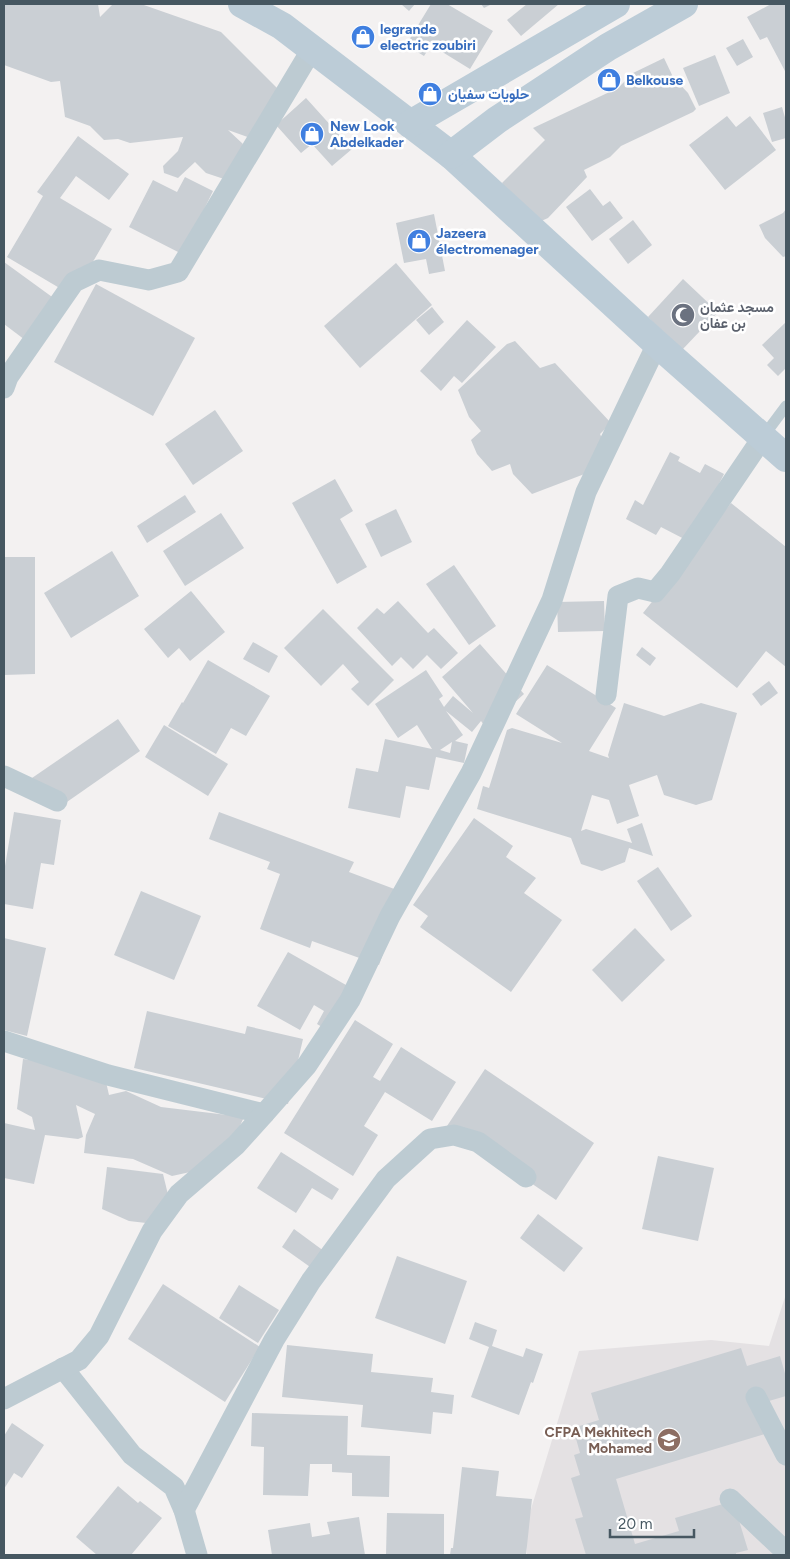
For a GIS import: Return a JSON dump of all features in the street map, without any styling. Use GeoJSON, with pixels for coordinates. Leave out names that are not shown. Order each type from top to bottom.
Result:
{"type":"FeatureCollection","features":[{"type":"Feature","properties":{"kind":"main road"},"geometry":{"type":"LineString","coordinates":[[243,4],[282,26],[451,155],[786,458]]}},
{"type":"Feature","properties":{"kind":"main road"},"geometry":{"type":"LineString","coordinates":[[410,124],[616,4]]}},
{"type":"Feature","properties":{"kind":"main road"},"geometry":{"type":"LineString","coordinates":[[451,155],[497,120],[608,47],[684,4]]}},
{"type":"Feature","properties":{"kind":"street"},"geometry":{"type":"LineString","coordinates":[[4,388],[8,377],[74,282],[99,270],[149,280],[178,272],[312,49]]}},
{"type":"Feature","properties":{"kind":"street"},"geometry":{"type":"LineString","coordinates":[[4,1399],[79,1360],[99,1336],[152,1231],[180,1194],[236,1145],[307,1065],[350,1000],[390,916],[471,773],[552,600],[586,492],[658,344]]}},
{"type":"Feature","properties":{"kind":"street"},"geometry":{"type":"LineString","coordinates":[[606,695],[618,596],[638,588],[655,592],[670,574],[763,438]]}},
{"type":"Feature","properties":{"kind":"street"},"geometry":{"type":"LineString","coordinates":[[4,776],[57,801]]}},
{"type":"Feature","properties":{"kind":"street"},"geometry":{"type":"LineString","coordinates":[[4,1041],[108,1075],[264,1114]]}},
{"type":"Feature","properties":{"kind":"street"},"geometry":{"type":"LineString","coordinates":[[184,1510],[285,1323],[311,1281],[386,1179],[430,1139],[454,1135],[478,1142],[526,1177]]}},
{"type":"Feature","properties":{"kind":"street"},"geometry":{"type":"LineString","coordinates":[[62,1368],[132,1454],[174,1487],[184,1510],[197,1555]]}},
{"type":"Feature","properties":{"kind":"street"},"geometry":{"type":"LineString","coordinates":[[756,1396],[786,1455]]}},
{"type":"Feature","properties":{"kind":"street"},"geometry":{"type":"LineString","coordinates":[[730,1499],[786,1552]]}},
{"type":"Feature","properties":{"kind":"lane"},"geometry":{"type":"LineString","coordinates":[[763,438],[786,406]]}},
{"type":"Feature","properties":{"kind":"shaded area","name":"CFPA Mekhitech Mohamed"},"geometry":{"type":"Polygon","coordinates":[[[786,1294],[786,1555],[527,1555],[525,1529],[579,1351],[711,1340],[769,1346],[786,1294]]]}},
{"type":"Feature","properties":{"kind":"building"},"geometry":{"type":"Polygon","coordinates":[[[4,4],[98,4],[100,17],[113,4],[141,4],[221,32],[277,88],[259,141],[228,130],[243,144],[230,181],[206,173],[195,162],[178,178],[164,173],[163,166],[178,151],[183,137],[130,143],[118,139],[104,140],[90,126],[65,117],[60,81],[51,82],[4,65],[4,4]]]}},
{"type":"Feature","properties":{"kind":"building"},"geometry":{"type":"Polygon","coordinates":[[[401,4],[415,4],[409,11],[401,4]]]}},
{"type":"Feature","properties":{"kind":"building"},"geometry":{"type":"Polygon","coordinates":[[[431,4],[447,4],[493,31],[470,69],[431,45],[424,56],[406,45],[431,4]]]}},
{"type":"Feature","properties":{"kind":"building"},"geometry":{"type":"Polygon","coordinates":[[[481,4],[492,4],[484,8],[481,4]]]}},
{"type":"Feature","properties":{"kind":"building"},"geometry":{"type":"Polygon","coordinates":[[[527,4],[559,4],[521,36],[507,20],[527,4]]]}},
{"type":"Feature","properties":{"kind":"building"},"geometry":{"type":"Polygon","coordinates":[[[771,4],[786,4],[786,73],[767,37],[760,40],[747,17],[771,4]]]}},
{"type":"Feature","properties":{"kind":"building"},"geometry":{"type":"Polygon","coordinates":[[[743,39],[753,57],[737,66],[726,48],[743,39]]]}},
{"type":"Feature","properties":{"kind":"building"},"geometry":{"type":"Polygon","coordinates":[[[715,55],[730,93],[699,106],[683,68],[715,55]]]}},
{"type":"Feature","properties":{"kind":"building"},"geometry":{"type":"Polygon","coordinates":[[[664,58],[673,77],[688,93],[696,109],[621,146],[610,157],[584,170],[587,177],[548,218],[539,222],[505,189],[502,183],[545,140],[533,128],[618,88],[633,73],[664,58]]]}},
{"type":"Feature","properties":{"kind":"building","name":"New Look Abdelkader"},"geometry":{"type":"Polygon","coordinates":[[[306,98],[352,149],[332,166],[312,144],[301,153],[276,125],[306,98]]]}},
{"type":"Feature","properties":{"kind":"building"},"geometry":{"type":"Polygon","coordinates":[[[782,107],[786,121],[786,138],[772,142],[763,113],[782,107]]]}},
{"type":"Feature","properties":{"kind":"building"},"geometry":{"type":"Polygon","coordinates":[[[727,116],[736,127],[750,116],[776,150],[725,190],[689,145],[727,116]]]}},
{"type":"Feature","properties":{"kind":"building"},"geometry":{"type":"Polygon","coordinates":[[[78,136],[129,174],[109,200],[76,176],[60,198],[112,229],[73,296],[7,257],[43,196],[37,192],[78,136]]]}},
{"type":"Feature","properties":{"kind":"building"},"geometry":{"type":"Polygon","coordinates":[[[185,177],[213,191],[182,254],[129,227],[153,180],[177,192],[185,177]]]}},
{"type":"Feature","properties":{"kind":"building"},"geometry":{"type":"Polygon","coordinates":[[[590,189],[603,206],[610,201],[623,218],[592,241],[566,207],[590,189]]]}},
{"type":"Feature","properties":{"kind":"building"},"geometry":{"type":"Polygon","coordinates":[[[786,209],[786,256],[783,257],[765,238],[759,225],[783,213],[786,209]]]}},
{"type":"Feature","properties":{"kind":"building","name":"Jazeera électromenager"},"geometry":{"type":"Polygon","coordinates":[[[434,214],[445,271],[429,274],[426,259],[404,263],[396,223],[434,214]]]}},
{"type":"Feature","properties":{"kind":"building"},"geometry":{"type":"Polygon","coordinates":[[[633,220],[652,245],[628,264],[609,239],[633,220]]]}},
{"type":"Feature","properties":{"kind":"building"},"geometry":{"type":"Polygon","coordinates":[[[4,262],[59,302],[29,343],[4,324],[4,262]]]}},
{"type":"Feature","properties":{"kind":"building"},"geometry":{"type":"Polygon","coordinates":[[[396,263],[432,305],[360,368],[324,326],[396,263]]]}},
{"type":"Feature","properties":{"kind":"building","name":"مسجد عثمان بن عفان"},"geometry":{"type":"Polygon","coordinates":[[[683,279],[718,312],[682,350],[648,317],[683,279]]]}},
{"type":"Feature","properties":{"kind":"building"},"geometry":{"type":"Polygon","coordinates":[[[96,284],[195,338],[153,416],[54,362],[96,284]]]}},
{"type":"Feature","properties":{"kind":"building"},"geometry":{"type":"Polygon","coordinates":[[[432,307],[444,322],[429,335],[416,320],[432,307]]]}},
{"type":"Feature","properties":{"kind":"building"},"geometry":{"type":"Polygon","coordinates":[[[467,320],[496,347],[462,383],[454,376],[441,391],[420,371],[467,320]]]}},
{"type":"Feature","properties":{"kind":"building"},"geometry":{"type":"Polygon","coordinates":[[[785,323],[786,368],[778,376],[767,365],[774,358],[762,345],[785,323]]]}},
{"type":"Feature","properties":{"kind":"building"},"geometry":{"type":"Polygon","coordinates":[[[515,341],[540,368],[555,363],[611,423],[600,434],[605,445],[595,470],[532,494],[513,474],[510,464],[492,471],[477,454],[471,440],[481,431],[469,417],[458,390],[507,344],[515,341]]]}},
{"type":"Feature","properties":{"kind":"building"},"geometry":{"type":"Polygon","coordinates":[[[215,410],[243,451],[193,485],[165,444],[215,410]]]}},
{"type":"Feature","properties":{"kind":"building"},"geometry":{"type":"Polygon","coordinates":[[[670,452],[680,457],[678,461],[700,473],[705,464],[724,474],[690,542],[661,527],[656,535],[626,519],[635,500],[643,505],[670,452]]]}},
{"type":"Feature","properties":{"kind":"building"},"geometry":{"type":"Polygon","coordinates":[[[335,479],[353,511],[340,519],[367,567],[337,584],[292,503],[335,479]]]}},
{"type":"Feature","properties":{"kind":"building"},"geometry":{"type":"Polygon","coordinates":[[[185,495],[196,512],[147,543],[137,526],[185,495]]]}},
{"type":"Feature","properties":{"kind":"building"},"geometry":{"type":"Polygon","coordinates":[[[731,503],[786,547],[786,667],[766,651],[737,688],[643,613],[731,503]]]}},
{"type":"Feature","properties":{"kind":"building"},"geometry":{"type":"Polygon","coordinates":[[[396,509],[412,542],[381,557],[365,524],[396,509]]]}},
{"type":"Feature","properties":{"kind":"building"},"geometry":{"type":"Polygon","coordinates":[[[221,513],[244,548],[185,586],[163,551],[221,513]]]}},
{"type":"Feature","properties":{"kind":"building"},"geometry":{"type":"Polygon","coordinates":[[[112,551],[139,596],[71,638],[44,593],[112,551]]]}},
{"type":"Feature","properties":{"kind":"building"},"geometry":{"type":"Polygon","coordinates":[[[4,557],[35,557],[35,674],[4,675],[4,557]]]}},
{"type":"Feature","properties":{"kind":"building"},"geometry":{"type":"Polygon","coordinates":[[[454,565],[496,626],[469,645],[426,584],[454,565]]]}},
{"type":"Feature","properties":{"kind":"building"},"geometry":{"type":"Polygon","coordinates":[[[191,591],[225,632],[190,661],[179,648],[168,658],[144,629],[191,591]]]}},
{"type":"Feature","properties":{"kind":"building"},"geometry":{"type":"Polygon","coordinates":[[[398,601],[428,633],[434,628],[458,653],[441,669],[427,655],[413,669],[401,657],[392,666],[357,628],[377,608],[384,614],[398,601]]]}},
{"type":"Feature","properties":{"kind":"building"},"geometry":{"type":"Polygon","coordinates":[[[604,601],[605,631],[558,632],[557,602],[604,601]]]}},
{"type":"Feature","properties":{"kind":"building"},"geometry":{"type":"Polygon","coordinates":[[[323,609],[394,680],[368,706],[351,689],[359,682],[343,664],[321,686],[284,648],[323,609]]]}},
{"type":"Feature","properties":{"kind":"building"},"geometry":{"type":"Polygon","coordinates":[[[253,642],[278,656],[269,673],[243,659],[253,642]]]}},
{"type":"Feature","properties":{"kind":"building"},"geometry":{"type":"Polygon","coordinates":[[[480,644],[524,694],[486,728],[481,721],[472,732],[446,711],[463,735],[455,741],[468,744],[464,763],[436,757],[429,790],[406,786],[400,818],[348,808],[356,768],[378,772],[385,739],[432,749],[417,725],[398,738],[375,704],[426,670],[443,696],[439,699],[444,707],[453,696],[473,713],[442,677],[480,644]],[[452,742],[440,750],[450,753],[452,742]]]}},
{"type":"Feature","properties":{"kind":"building"},"geometry":{"type":"Polygon","coordinates":[[[642,647],[656,658],[650,666],[636,655],[642,647]]]}},
{"type":"Feature","properties":{"kind":"building"},"geometry":{"type":"Polygon","coordinates":[[[208,660],[270,696],[246,736],[231,728],[216,754],[168,726],[208,660]]]}},
{"type":"Feature","properties":{"kind":"building"},"geometry":{"type":"Polygon","coordinates":[[[547,665],[616,708],[589,751],[609,758],[608,755],[624,703],[664,716],[701,703],[737,713],[712,800],[696,805],[664,795],[657,775],[629,785],[639,816],[617,824],[609,800],[592,795],[581,831],[586,829],[632,843],[627,829],[642,823],[653,856],[629,848],[625,862],[602,871],[581,864],[571,838],[477,809],[483,786],[489,788],[507,730],[512,728],[562,743],[516,714],[547,665]]]}},
{"type":"Feature","properties":{"kind":"building"},"geometry":{"type":"Polygon","coordinates":[[[769,681],[778,693],[761,706],[752,694],[769,681]]]}},
{"type":"Feature","properties":{"kind":"building"},"geometry":{"type":"Polygon","coordinates":[[[118,719],[140,751],[54,811],[32,778],[118,719]]]}},
{"type":"Feature","properties":{"kind":"building"},"geometry":{"type":"Polygon","coordinates":[[[164,725],[228,764],[208,796],[145,757],[164,725]]]}},
{"type":"Feature","properties":{"kind":"building"},"geometry":{"type":"Polygon","coordinates":[[[14,812],[61,820],[54,865],[41,863],[33,909],[4,904],[4,872],[14,812]]]}},
{"type":"Feature","properties":{"kind":"building"},"geometry":{"type":"Polygon","coordinates":[[[219,812],[354,862],[349,872],[405,893],[379,965],[312,941],[310,948],[260,929],[280,874],[267,869],[270,862],[209,839],[219,812]]]}},
{"type":"Feature","properties":{"kind":"building"},"geometry":{"type":"Polygon","coordinates":[[[474,818],[513,846],[506,857],[536,878],[524,893],[562,920],[511,992],[420,927],[428,916],[413,905],[474,818]]]}},
{"type":"Feature","properties":{"kind":"building"},"geometry":{"type":"Polygon","coordinates":[[[658,867],[692,916],[671,931],[637,881],[658,867]]]}},
{"type":"Feature","properties":{"kind":"building"},"geometry":{"type":"Polygon","coordinates":[[[141,891],[201,916],[174,980],[114,955],[141,891]]]}},
{"type":"Feature","properties":{"kind":"building"},"geometry":{"type":"Polygon","coordinates":[[[635,928],[665,960],[622,1002],[592,970],[635,928]]]}},
{"type":"Feature","properties":{"kind":"building"},"geometry":{"type":"Polygon","coordinates":[[[4,938],[46,948],[27,1036],[4,1030],[4,938]]]}},
{"type":"Feature","properties":{"kind":"building"},"geometry":{"type":"Polygon","coordinates":[[[288,952],[353,989],[329,1031],[317,1024],[324,1011],[314,1005],[300,1030],[257,1006],[288,952]]]}},
{"type":"Feature","properties":{"kind":"building"},"geometry":{"type":"Polygon","coordinates":[[[147,1011],[245,1034],[247,1026],[303,1039],[288,1104],[134,1068],[147,1011]]]}},
{"type":"Feature","properties":{"kind":"building"},"geometry":{"type":"Polygon","coordinates":[[[355,1020],[393,1044],[373,1077],[380,1081],[401,1047],[456,1082],[432,1121],[385,1092],[364,1126],[378,1135],[353,1176],[284,1133],[355,1020]]]}},
{"type":"Feature","properties":{"kind":"building"},"geometry":{"type":"Polygon","coordinates":[[[23,1059],[71,1065],[106,1082],[109,1095],[126,1091],[161,1107],[244,1117],[222,1165],[172,1176],[133,1159],[84,1153],[86,1135],[95,1114],[76,1105],[83,1137],[78,1139],[45,1135],[34,1184],[4,1178],[4,1123],[35,1130],[32,1117],[17,1109],[23,1059]]]}},
{"type":"Feature","properties":{"kind":"building"},"geometry":{"type":"Polygon","coordinates":[[[485,1069],[594,1143],[556,1200],[447,1126],[485,1069]]]}},
{"type":"Feature","properties":{"kind":"building"},"geometry":{"type":"Polygon","coordinates":[[[281,1152],[339,1189],[332,1200],[312,1188],[296,1213],[257,1188],[281,1152]]]}},
{"type":"Feature","properties":{"kind":"building"},"geometry":{"type":"Polygon","coordinates":[[[658,1156],[714,1168],[698,1241],[642,1229],[658,1156]]]}},
{"type":"Feature","properties":{"kind":"building"},"geometry":{"type":"Polygon","coordinates":[[[107,1167],[163,1174],[171,1207],[163,1225],[129,1221],[102,1209],[107,1167]]]}},
{"type":"Feature","properties":{"kind":"building"},"geometry":{"type":"Polygon","coordinates":[[[538,1214],[583,1248],[564,1272],[520,1238],[538,1214]]]}},
{"type":"Feature","properties":{"kind":"building"},"geometry":{"type":"Polygon","coordinates":[[[294,1229],[332,1257],[320,1274],[282,1247],[294,1229]]]}},
{"type":"Feature","properties":{"kind":"building"},"geometry":{"type":"Polygon","coordinates":[[[397,1256],[467,1281],[445,1344],[375,1318],[397,1256]]]}},
{"type":"Feature","properties":{"kind":"building"},"geometry":{"type":"Polygon","coordinates":[[[163,1284],[260,1347],[225,1402],[128,1339],[163,1284]]]}},
{"type":"Feature","properties":{"kind":"building"},"geometry":{"type":"Polygon","coordinates":[[[239,1285],[279,1310],[258,1343],[219,1318],[239,1285]]]}},
{"type":"Feature","properties":{"kind":"building"},"geometry":{"type":"Polygon","coordinates":[[[475,1322],[497,1330],[492,1346],[523,1357],[526,1348],[543,1354],[519,1415],[471,1397],[489,1347],[469,1339],[475,1322]]]}},
{"type":"Feature","properties":{"kind":"building"},"geometry":{"type":"Polygon","coordinates":[[[287,1345],[373,1354],[371,1372],[433,1378],[431,1392],[454,1395],[452,1414],[433,1412],[431,1434],[361,1427],[363,1405],[282,1397],[287,1345]]]}},
{"type":"Feature","properties":{"kind":"building"},"geometry":{"type":"Polygon","coordinates":[[[741,1348],[747,1366],[780,1356],[786,1377],[786,1396],[759,1404],[768,1433],[616,1479],[635,1544],[679,1531],[675,1518],[733,1501],[748,1550],[736,1553],[736,1555],[586,1555],[575,1519],[583,1517],[571,1478],[580,1475],[574,1455],[580,1453],[573,1428],[599,1420],[591,1393],[741,1348]]]}},
{"type":"Feature","properties":{"kind":"building"},"geometry":{"type":"Polygon","coordinates":[[[252,1413],[348,1416],[347,1455],[390,1456],[389,1497],[352,1496],[352,1473],[332,1472],[332,1464],[310,1464],[308,1496],[263,1495],[264,1447],[251,1446],[252,1413]]]}},
{"type":"Feature","properties":{"kind":"building"},"geometry":{"type":"Polygon","coordinates":[[[12,1423],[44,1445],[22,1478],[14,1473],[4,1489],[4,1436],[12,1423]]]}},
{"type":"Feature","properties":{"kind":"building"},"geometry":{"type":"Polygon","coordinates":[[[462,1467],[499,1471],[496,1496],[532,1499],[526,1555],[450,1555],[451,1548],[453,1548],[462,1467]]]}},
{"type":"Feature","properties":{"kind":"building"},"geometry":{"type":"Polygon","coordinates":[[[118,1486],[138,1503],[140,1501],[162,1518],[131,1555],[97,1555],[76,1537],[118,1486]]]}},
{"type":"Feature","properties":{"kind":"building"},"geometry":{"type":"Polygon","coordinates":[[[387,1513],[444,1514],[444,1555],[386,1555],[387,1513]]]}},
{"type":"Feature","properties":{"kind":"building"},"geometry":{"type":"Polygon","coordinates":[[[359,1517],[365,1555],[272,1555],[268,1530],[310,1523],[312,1537],[330,1534],[327,1522],[359,1517]]]}},
{"type":"Feature","properties":{"kind":"place","name":"legrande electric zoubiri"},"geometry":{"type":"Point","coordinates":[363,37]}},
{"type":"Feature","properties":{"kind":"place","name":"Belkouse"},"geometry":{"type":"Point","coordinates":[609,80]}},
{"type":"Feature","properties":{"kind":"place","name":"حلويات سفيان"},"geometry":{"type":"Point","coordinates":[430,94]}},
{"type":"Feature","properties":{"kind":"place","name":"New Look Abdelkader"},"geometry":{"type":"Point","coordinates":[312,134]}},
{"type":"Feature","properties":{"kind":"place","name":"Jazeera électromenager"},"geometry":{"type":"Point","coordinates":[419,241]}},
{"type":"Feature","properties":{"kind":"place","name":"مسجد عثمان بن عفان"},"geometry":{"type":"Point","coordinates":[683,315]}},
{"type":"Feature","properties":{"kind":"place","name":"CFPA Mekhitech Mohamed"},"geometry":{"type":"Point","coordinates":[669,1440]}}]}
